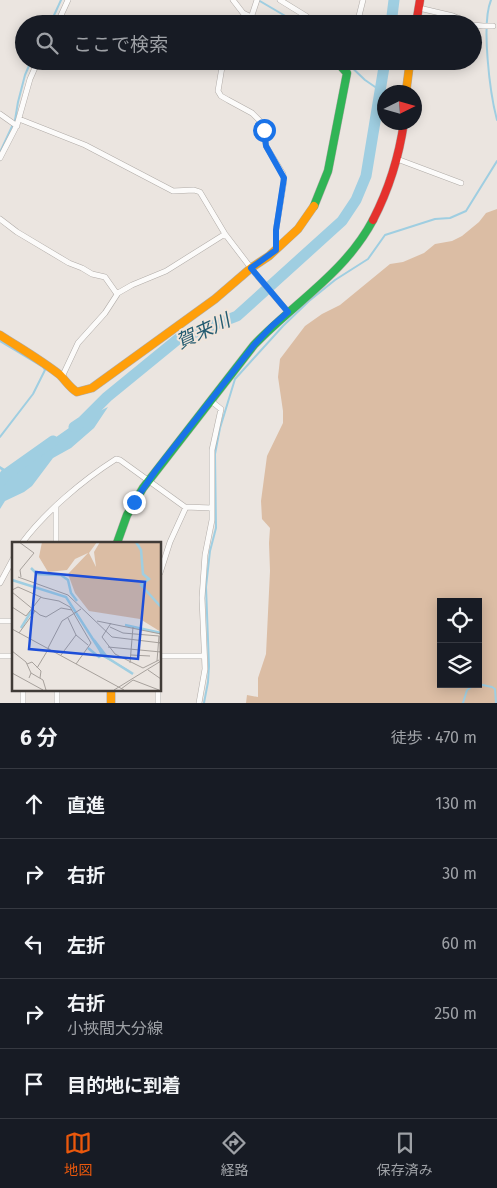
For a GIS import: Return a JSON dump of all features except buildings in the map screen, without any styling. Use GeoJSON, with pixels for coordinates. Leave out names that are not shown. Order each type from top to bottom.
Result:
{"type":"FeatureCollection","features":[{"type":"Feature","properties":{"kind":"main road"},"geometry":{"type":"LineString","coordinates":[[0,335],[41,361],[62,377],[77,392],[95,386],[215,299],[290,238],[304,222],[312,208],[328,171],[347,73],[345,70]]}},
{"type":"Feature","properties":{"kind":"main road"},"geometry":{"type":"LineString","coordinates":[[407,85],[409,70]]}},
{"type":"Feature","properties":{"kind":"main road"},"geometry":{"type":"LineString","coordinates":[[117,542],[130,508],[148,480],[254,345],[285,309],[333,274],[358,243],[381,203],[397,159],[402,130]]}},
{"type":"Feature","properties":{"kind":"main road"},"geometry":{"type":"LineString","coordinates":[[111,690],[111,703]]}},
{"type":"Feature","properties":{"kind":"street"},"geometry":{"type":"LineString","coordinates":[[61,15],[68,0]]}},
{"type":"Feature","properties":{"kind":"street"},"geometry":{"type":"LineString","coordinates":[[232,0],[247,15]]}},
{"type":"Feature","properties":{"kind":"street"},"geometry":{"type":"LineString","coordinates":[[252,15],[257,0]]}},
{"type":"Feature","properties":{"kind":"street"},"geometry":{"type":"LineString","coordinates":[[280,0],[304,15]]}},
{"type":"Feature","properties":{"kind":"street"},"geometry":{"type":"LineString","coordinates":[[359,15],[363,0]]}},
{"type":"Feature","properties":{"kind":"street"},"geometry":{"type":"LineString","coordinates":[[419,4],[450,15]]}},
{"type":"Feature","properties":{"kind":"street"},"geometry":{"type":"LineString","coordinates":[[482,26],[493,26]]}},
{"type":"Feature","properties":{"kind":"street"},"geometry":{"type":"LineString","coordinates":[[0,158],[17,126],[34,70]]}},
{"type":"Feature","properties":{"kind":"street"},"geometry":{"type":"LineString","coordinates":[[222,70],[218,91],[221,96],[252,113],[260,121],[264,130],[266,146],[284,178],[276,230],[276,250]]}},
{"type":"Feature","properties":{"kind":"street"},"geometry":{"type":"LineString","coordinates":[[0,114],[17,126]]}},
{"type":"Feature","properties":{"kind":"street"},"geometry":{"type":"LineString","coordinates":[[19,118],[85,145],[173,191],[194,190],[200,192],[225,234],[285,309]]}},
{"type":"Feature","properties":{"kind":"street"},"geometry":{"type":"LineString","coordinates":[[397,159],[461,183]]}},
{"type":"Feature","properties":{"kind":"street"},"geometry":{"type":"LineString","coordinates":[[0,219],[17,232],[69,264],[82,268],[92,274],[105,277],[117,294]]}},
{"type":"Feature","properties":{"kind":"street"},"geometry":{"type":"LineString","coordinates":[[62,377],[78,343],[105,313],[117,294],[132,284],[166,271],[225,234]]}},
{"type":"Feature","properties":{"kind":"street"},"geometry":{"type":"LineString","coordinates":[[199,703],[204,680],[202,584],[205,555],[211,528],[212,450],[222,410],[211,401]]}},
{"type":"Feature","properties":{"kind":"street"},"geometry":{"type":"LineString","coordinates":[[23,542],[56,506],[116,459],[186,507],[212,508]]}},
{"type":"Feature","properties":{"kind":"street"},"geometry":{"type":"LineString","coordinates":[[56,506],[56,542]]}},
{"type":"Feature","properties":{"kind":"street"},"geometry":{"type":"LineString","coordinates":[[161,570],[170,542],[186,507]]}},
{"type":"Feature","properties":{"kind":"street"},"geometry":{"type":"LineString","coordinates":[[0,583],[12,561]]}},
{"type":"Feature","properties":{"kind":"street"},"geometry":{"type":"LineString","coordinates":[[161,656],[204,656]]}},
{"type":"Feature","properties":{"kind":"street"},"geometry":{"type":"LineString","coordinates":[[23,690],[23,703]]}},
{"type":"Feature","properties":{"kind":"street"},"geometry":{"type":"LineString","coordinates":[[57,690],[57,703]]}},
{"type":"Feature","properties":{"kind":"street"},"geometry":{"type":"LineString","coordinates":[[158,690],[158,703]]}},
{"type":"Feature","properties":{"kind":"shaded area"},"geometry":{"type":"Polygon","coordinates":[[[497,209],[497,703],[246,703],[247,695],[258,697],[258,678],[266,654],[270,528],[262,519],[261,501],[267,456],[283,423],[278,377],[280,359],[305,326],[322,314],[340,305],[390,264],[403,262],[424,253],[435,244],[452,241],[462,236],[479,222],[486,213],[497,209]]]}},
{"type":"Feature","properties":{"kind":"water"},"geometry":{"type":"Polygon","coordinates":[[[108,407],[94,428],[71,448],[53,458],[32,486],[5,501],[0,509],[0,487],[8,477],[0,469],[0,466],[13,474],[49,442],[79,421],[108,407]]]}},
{"type":"Feature","properties":{"kind":"waterway"},"geometry":{"type":"LineString","coordinates":[[54,15],[61,0]]}},
{"type":"Feature","properties":{"kind":"waterway"},"geometry":{"type":"LineString","coordinates":[[258,0],[284,15]]}},
{"type":"Feature","properties":{"kind":"waterway","name":"賀来川"},"geometry":{"type":"LineString","coordinates":[[392,15],[394,0]]}},
{"type":"Feature","properties":{"kind":"waterway"},"geometry":{"type":"LineString","coordinates":[[491,0],[488,11],[487,42],[489,77],[497,120]]}},
{"type":"Feature","properties":{"kind":"waterway"},"geometry":{"type":"LineString","coordinates":[[0,152],[15,120],[27,70]]}},
{"type":"Feature","properties":{"kind":"waterway"},"geometry":{"type":"LineString","coordinates":[[354,70],[377,88]]}},
{"type":"Feature","properties":{"kind":"waterway","name":"賀来川"},"geometry":{"type":"LineString","coordinates":[[74,427],[83,421],[107,397],[178,339],[237,316],[342,221],[356,200],[366,176],[384,70]]}},
{"type":"Feature","properties":{"kind":"waterway"},"geometry":{"type":"LineString","coordinates":[[204,703],[209,666],[206,587],[210,551],[216,528],[215,454],[220,428],[235,379],[283,326],[309,301],[335,280],[368,259],[385,235],[435,219],[450,218],[466,211],[497,161]]}},
{"type":"Feature","properties":{"kind":"waterway"},"geometry":{"type":"LineString","coordinates":[[0,341],[45,370],[33,394],[0,437]]}},
{"type":"Feature","properties":{"kind":"waterway","name":"賀来川"},"geometry":{"type":"LineString","coordinates":[[0,482],[5,475],[53,441]]}},
{"type":"Feature","properties":{"kind":"waterway"},"geometry":{"type":"LineString","coordinates":[[482,685],[495,689],[496,703]]}},
{"type":"Feature","properties":{"kind":"waterway"},"geometry":{"type":"LineString","coordinates":[[463,703],[467,690],[470,688]]}},
{"type":"Feature","properties":{"kind":"traffic: fast"},"geometry":{"type":"LineString","coordinates":[[314,206],[328,171],[347,73],[344,70]]}},
{"type":"Feature","properties":{"kind":"traffic: fast"},"geometry":{"type":"LineString","coordinates":[[117,542],[127,515],[143,488],[254,345],[334,272],[361,239],[373,220]]}},
{"type":"Feature","properties":{"kind":"traffic: slow"},"geometry":{"type":"LineString","coordinates":[[407,85],[409,70]]}},
{"type":"Feature","properties":{"kind":"traffic: slow"},"geometry":{"type":"LineString","coordinates":[[0,335],[60,375],[77,392],[92,388],[215,299],[251,268],[269,256],[298,229],[314,206]]}},
{"type":"Feature","properties":{"kind":"traffic: slow"},"geometry":{"type":"LineString","coordinates":[[111,690],[111,703]]}},
{"type":"Feature","properties":{"kind":"traffic: jam"},"geometry":{"type":"LineString","coordinates":[[418,15],[420,0]]}},
{"type":"Feature","properties":{"kind":"traffic: jam"},"geometry":{"type":"LineString","coordinates":[[373,220],[393,172],[402,130]]}},
{"type":"Feature","properties":{"kind":"route"},"geometry":{"type":"LineString","coordinates":[[134,502],[156,470],[254,345],[288,312],[251,268],[276,250],[276,230],[281,210],[284,181],[282,171],[266,146],[264,130]]}}]}
